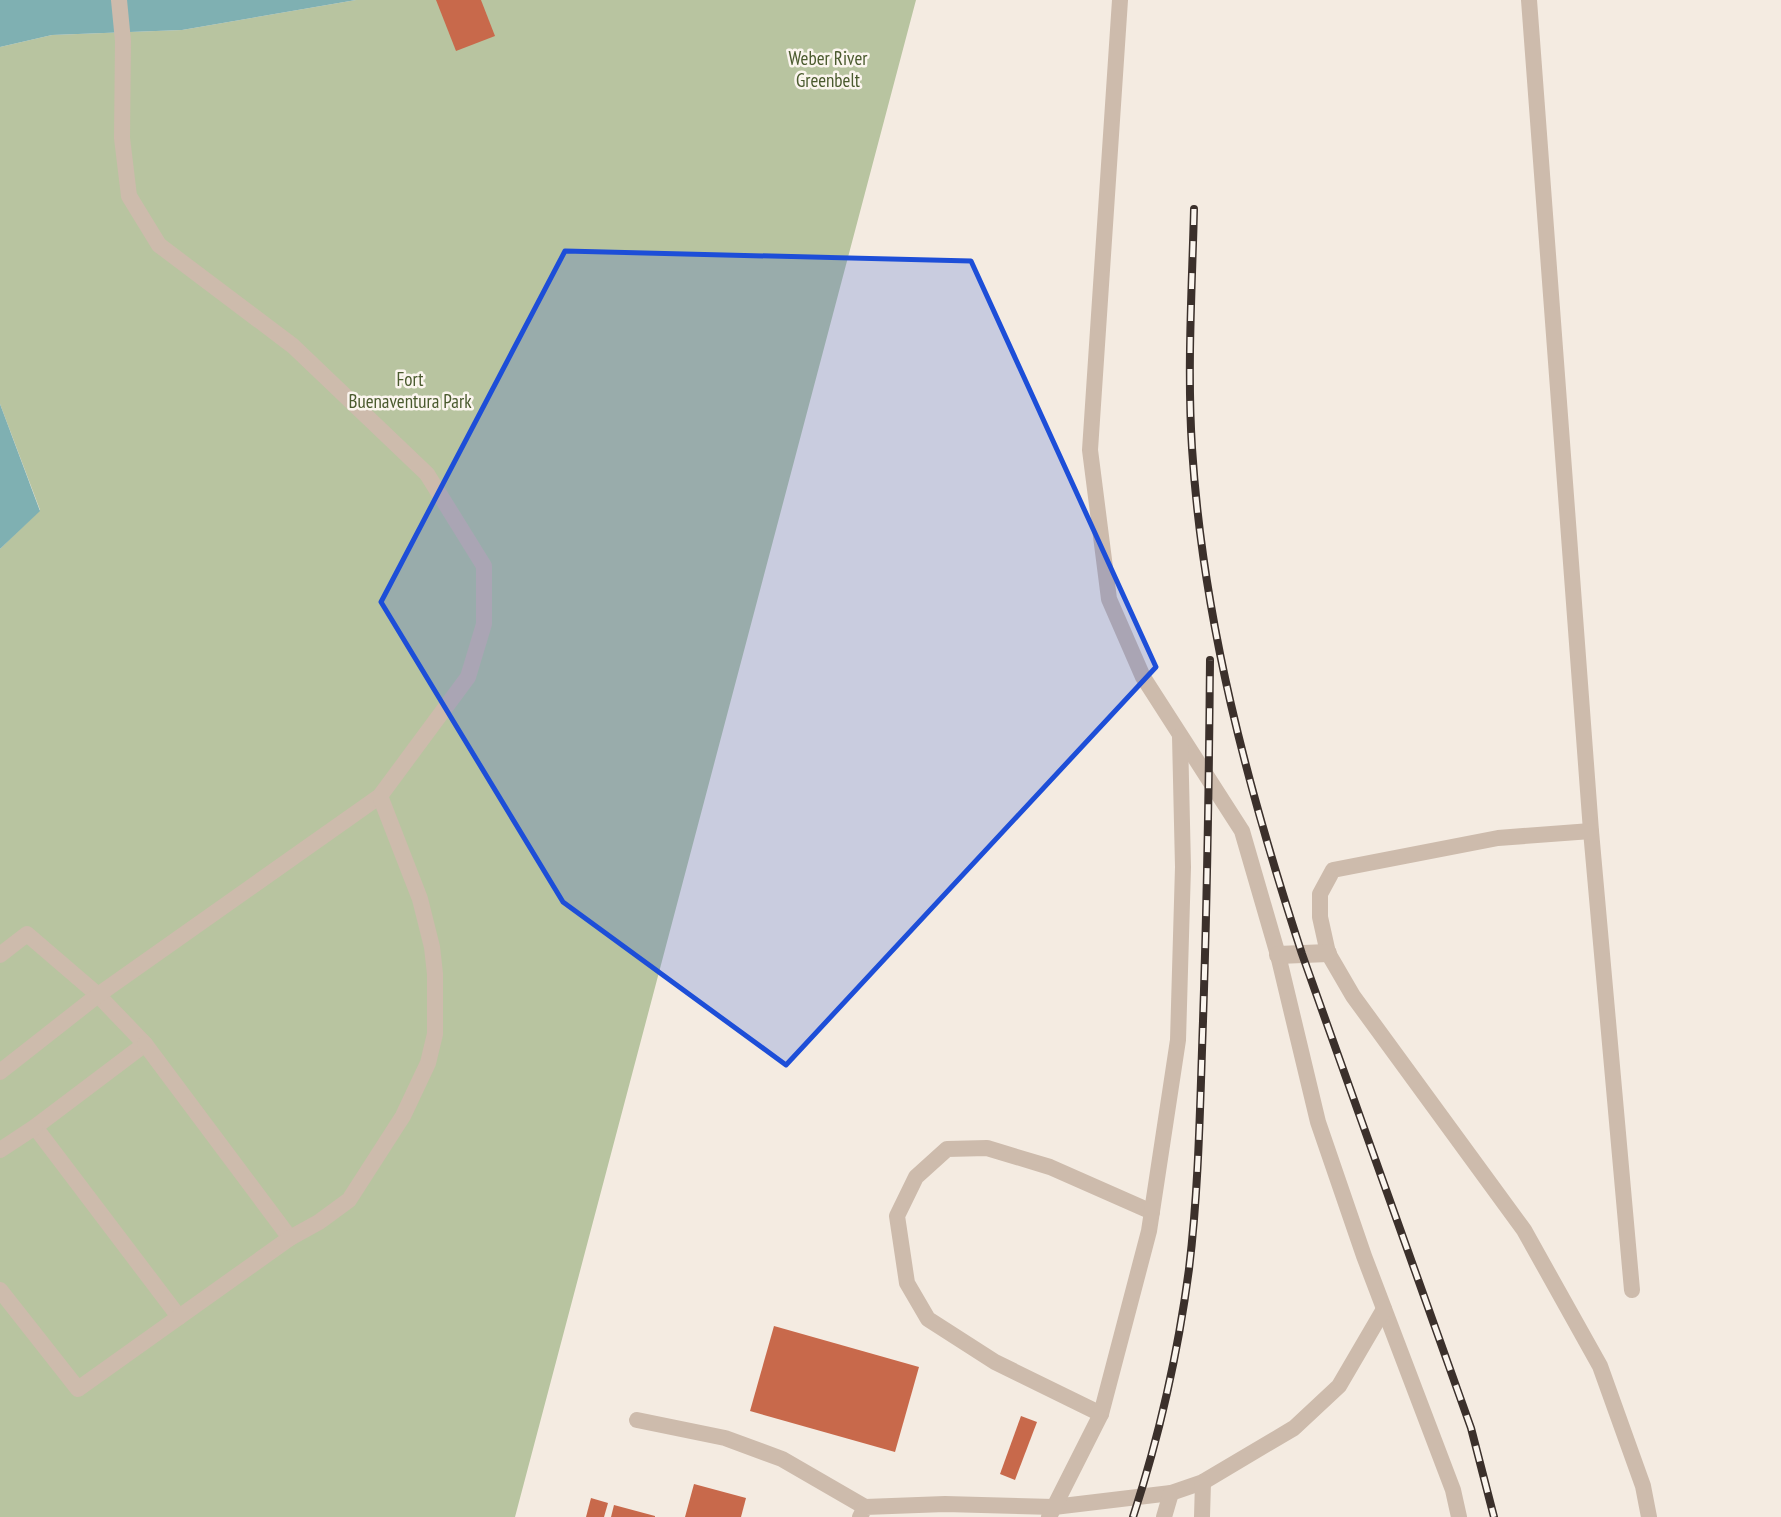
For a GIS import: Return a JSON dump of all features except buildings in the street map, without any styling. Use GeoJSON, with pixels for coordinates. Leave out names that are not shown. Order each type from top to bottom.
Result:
{"type":"FeatureCollection","features":[{"type":"Feature","properties":{"kind":"street"},"geometry":{"type":"LineString","coordinates":[[1278,955],[1328,953]]}},
{"type":"Feature","properties":{"kind":"lane"},"geometry":{"type":"LineString","coordinates":[[0,1072],[98,995],[380,796],[468,677],[484,624],[484,566],[427,474],[293,346],[159,245],[129,196],[122,138],[123,41],[120,0]]}},
{"type":"Feature","properties":{"kind":"lane"},"geometry":{"type":"LineString","coordinates":[[1120,0],[1090,450],[1110,599],[1143,677],[1242,831],[1278,955],[1318,1122],[1364,1256],[1449,1479],[1459,1517]]}},
{"type":"Feature","properties":{"kind":"lane"},"geometry":{"type":"LineString","coordinates":[[1529,0],[1591,831],[1632,1290]]}},
{"type":"Feature","properties":{"kind":"lane"},"geometry":{"type":"LineString","coordinates":[[1051,1512],[1101,1415],[1149,1231],[1178,1040],[1183,867],[1180,734]]}},
{"type":"Feature","properties":{"kind":"lane"},"geometry":{"type":"LineString","coordinates":[[0,1290],[78,1389],[290,1238],[319,1222],[349,1200],[402,1116],[428,1063],[435,1034],[432,947],[420,899],[380,796]]}},
{"type":"Feature","properties":{"kind":"lane"},"geometry":{"type":"LineString","coordinates":[[1591,831],[1498,838],[1333,870],[1320,894],[1320,917],[1328,953],[1353,996],[1524,1230],[1600,1366],[1643,1486],[1649,1517]]}},
{"type":"Feature","properties":{"kind":"lane"},"geometry":{"type":"LineString","coordinates":[[0,955],[27,934],[98,995],[145,1044],[290,1238]]}},
{"type":"Feature","properties":{"kind":"lane"},"geometry":{"type":"LineString","coordinates":[[0,1150],[145,1044]]}},
{"type":"Feature","properties":{"kind":"lane"},"geometry":{"type":"LineString","coordinates":[[34,1127],[179,1317]]}},
{"type":"Feature","properties":{"kind":"lane"},"geometry":{"type":"LineString","coordinates":[[1101,1415],[995,1362],[928,1319],[907,1283],[897,1216],[916,1177],[947,1149],[987,1148],[1050,1167],[1152,1212]]}},
{"type":"Feature","properties":{"kind":"lane"},"geometry":{"type":"LineString","coordinates":[[637,1420],[725,1438],[782,1459],[863,1512],[945,1504],[1051,1512],[1171,1493],[1203,1482],[1294,1428],[1339,1386],[1384,1309]]}},
{"type":"Feature","properties":{"kind":"lane"},"geometry":{"type":"LineString","coordinates":[[1202,1517],[1203,1482]]}},
{"type":"Feature","properties":{"kind":"lane"},"geometry":{"type":"LineString","coordinates":[[1164,1517],[1171,1493]]}},
{"type":"Feature","properties":{"kind":"highlighted area"},"geometry":{"type":"Polygon","coordinates":[[[565,251],[971,261],[1156,667],[786,1065],[563,902],[381,602],[565,251]]]}},
{"type":"Feature","properties":{"kind":"green space","name":"Fort Buenaventura Park"},"geometry":{"type":"Polygon","coordinates":[[[356,0],[916,0],[515,1517],[0,1517],[0,549],[40,510],[0,404],[0,47],[52,35],[182,30],[356,0]]]}},
{"type":"Feature","properties":{"kind":"water"},"geometry":{"type":"Polygon","coordinates":[[[0,0],[356,0],[182,30],[52,35],[0,47],[0,0]]]}},
{"type":"Feature","properties":{"kind":"water"},"geometry":{"type":"Polygon","coordinates":[[[0,404],[40,511],[0,549],[0,404]]]}},
{"type":"Feature","properties":{"kind":"railway"},"geometry":{"type":"LineString","coordinates":[[1194,209],[1190,358],[1192,448],[1206,577],[1231,704],[1246,767],[1302,954],[1471,1428],[1494,1517]]}},
{"type":"Feature","properties":{"kind":"railway"},"geometry":{"type":"LineString","coordinates":[[1133,1517],[1167,1394],[1185,1300],[1195,1207],[1208,841],[1210,660]]}},
{"type":"Feature","properties":{"kind":"park label","name":"Weber River Greenbelt"},"geometry":{"type":"Point","coordinates":[828,69]}}]}
